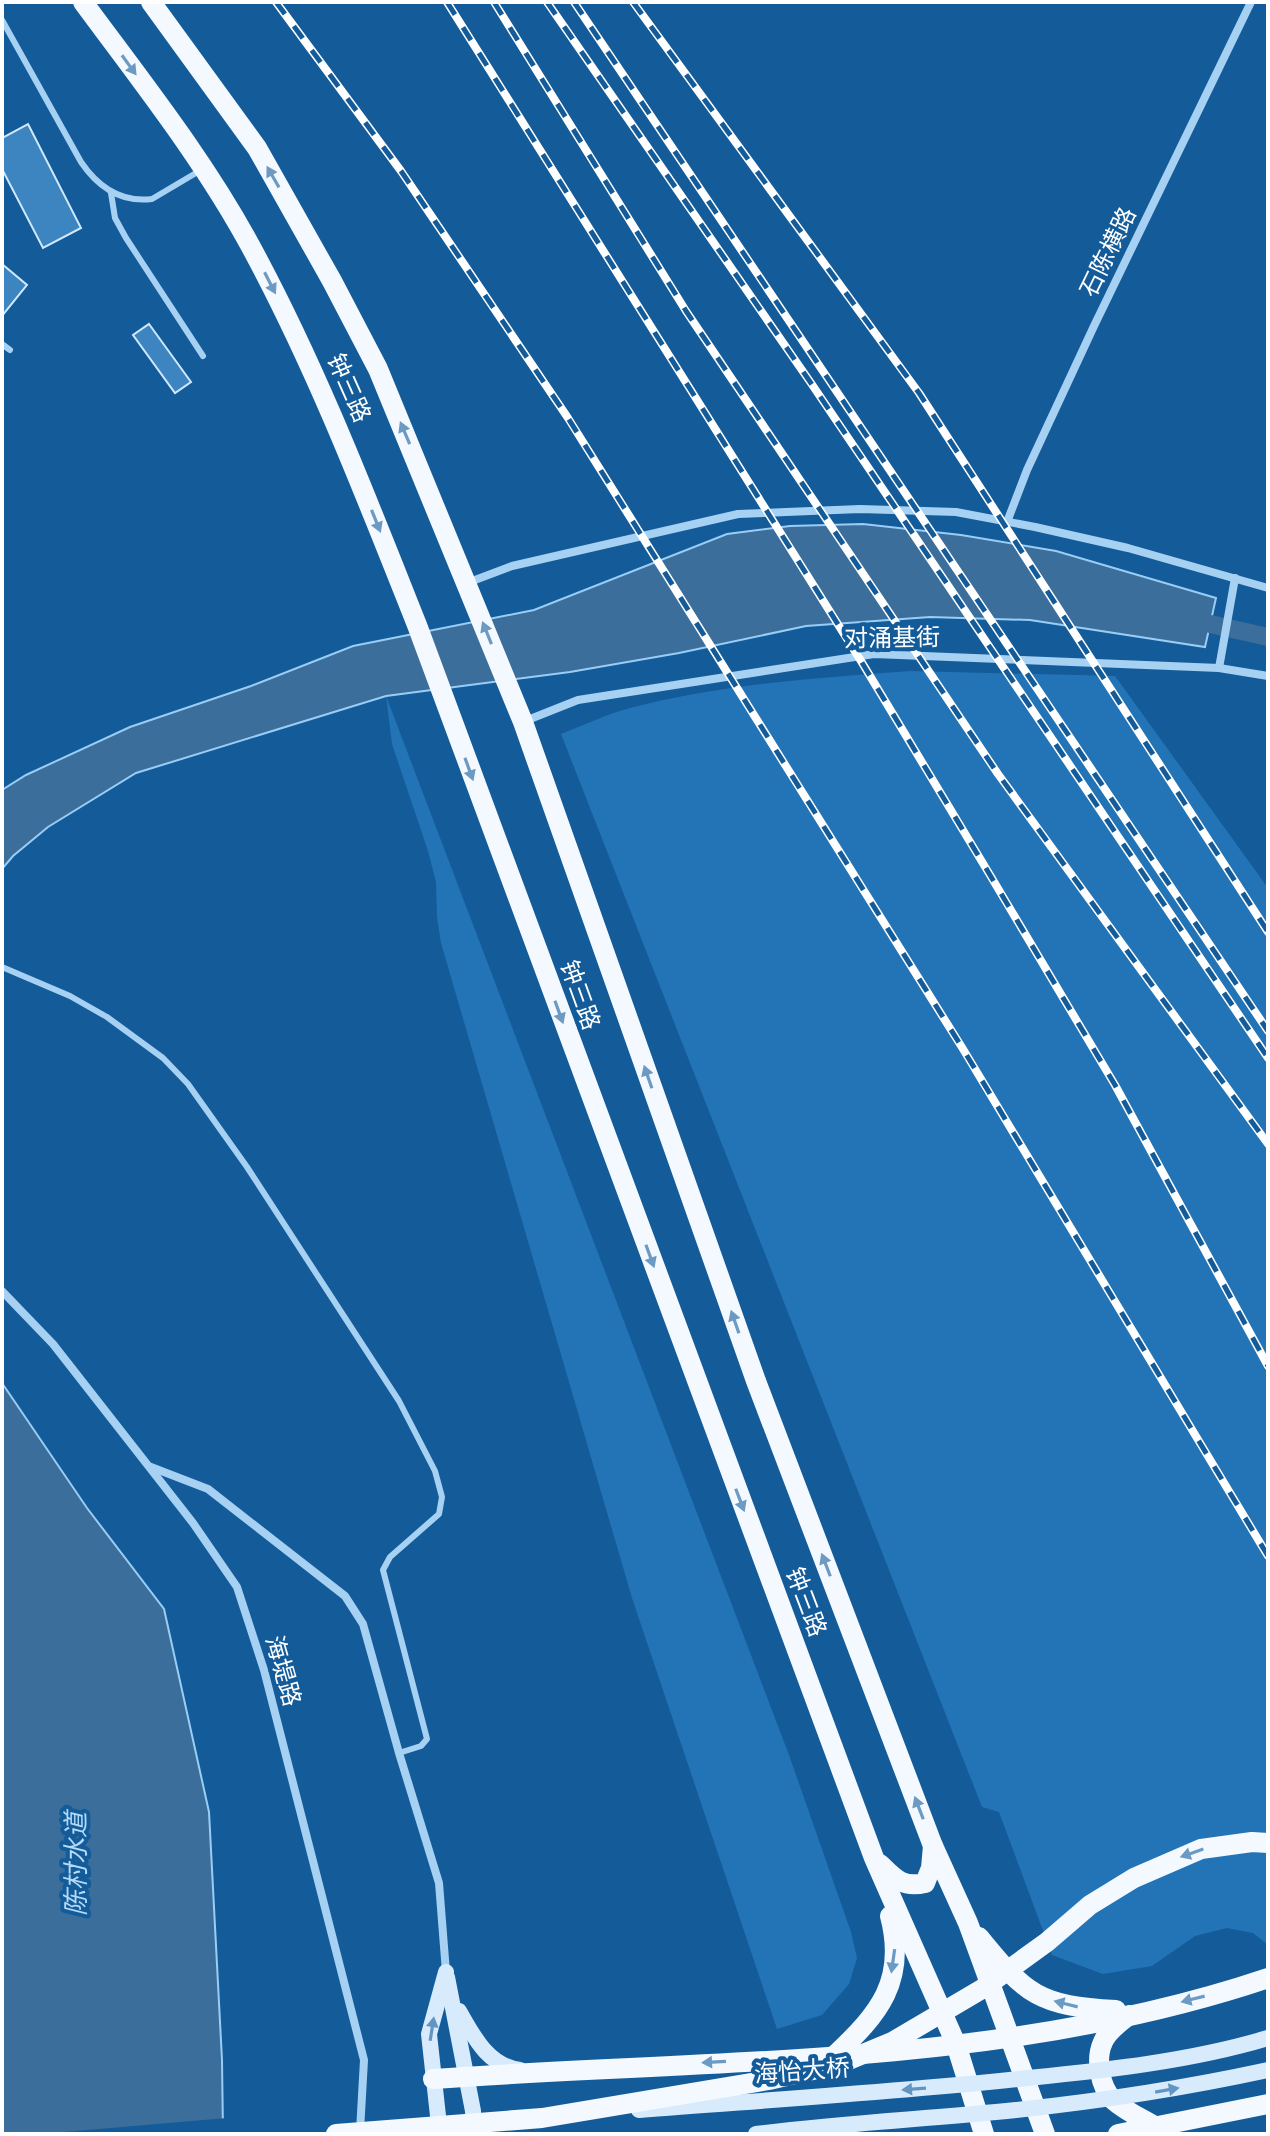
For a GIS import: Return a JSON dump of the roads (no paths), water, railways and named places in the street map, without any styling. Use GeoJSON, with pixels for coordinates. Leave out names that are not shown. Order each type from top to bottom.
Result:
{"type":"FeatureCollection","features":[{"type":"Feature","properties":{"kind":"main road","name":"钟三路"},"geometry":{"type":"LineString","coordinates":[[83,2],[204,169],[251,246],[337,424],[417,625],[874,1858],[956,2044],[984,2134]]}},
{"type":"Feature","properties":{"kind":"main road","name":"钟三路"},"geometry":{"type":"LineString","coordinates":[[151,2],[257,148],[378,369],[523,722],[756,1381],[933,1846],[968,1923],[1045,2134]]}},
{"type":"Feature","properties":{"kind":"main road"},"geometry":{"type":"LineString","coordinates":[[542,2118],[769,2080],[839,2064],[892,2042],[938,2016],[1036,1950],[1090,1905],[1134,1878],[1201,1849],[1252,1842],[1268,1843]]}},
{"type":"Feature","properties":{"kind":"main road"},"geometry":{"type":"LineString","coordinates":[[874,1858],[893,1877],[911,1886],[925,1883],[931,1868],[933,1846]]}},
{"type":"Feature","properties":{"kind":"main road"},"geometry":{"type":"LineString","coordinates":[[834,2056],[866,2025],[883,2002],[893,1968],[896,1939],[874,1858]]}},
{"type":"Feature","properties":{"kind":"main road"},"geometry":{"type":"LineString","coordinates":[[968,1923],[1009,1974],[1029,1992],[1079,2008],[1137,2013]]}},
{"type":"Feature","properties":{"kind":"main road"},"geometry":{"type":"LineString","coordinates":[[433,2079],[834,2056],[956,2044],[1137,2013],[1268,1978]]}},
{"type":"Feature","properties":{"kind":"main road"},"geometry":{"type":"LineString","coordinates":[[1137,2013],[1113,2029],[1103,2042],[1099,2061],[1105,2090],[1115,2102],[1157,2130]]}},
{"type":"Feature","properties":{"kind":"main road"},"geometry":{"type":"LineString","coordinates":[[1118,2134],[1157,2130],[1268,2104]]}},
{"type":"Feature","properties":{"kind":"main road","name":"海怡大桥"},"geometry":{"type":"LineString","coordinates":[[336,2134],[542,2118]]}},
{"type":"Feature","properties":{"kind":"street","name":"石陈横路"},"geometry":{"type":"LineString","coordinates":[[1007,522],[1027,470],[1251,2]]}},
{"type":"Feature","properties":{"kind":"street"},"geometry":{"type":"LineString","coordinates":[[467,583],[512,566],[738,514],[860,509],[956,512],[1128,548],[1268,588]]}},
{"type":"Feature","properties":{"kind":"street"},"geometry":{"type":"LineString","coordinates":[[1219,668],[1235,578]]}},
{"type":"Feature","properties":{"kind":"street","name":"对涌基街"},"geometry":{"type":"LineString","coordinates":[[523,722],[578,700],[874,654],[1219,668],[1268,676]]}},
{"type":"Feature","properties":{"kind":"street","name":"海堤路"},"geometry":{"type":"LineString","coordinates":[[2,1291],[53,1344],[193,1523],[237,1587],[264,1670],[364,2060],[359,2134]]}},
{"type":"Feature","properties":{"kind":"street"},"geometry":{"type":"LineString","coordinates":[[148,1466],[208,1489],[345,1596],[363,1624],[439,1883],[446,1972],[467,2077],[474,2134]]}},
{"type":"Feature","properties":{"kind":"street"},"geometry":{"type":"LineString","coordinates":[[446,1972],[457,2007],[487,2053],[506,2068],[533,2072]]}},
{"type":"Feature","properties":{"kind":"street"},"geometry":{"type":"LineString","coordinates":[[440,2134],[429,2034],[446,1972]]}},
{"type":"Feature","properties":{"kind":"street","name":"海怡大桥"},"geometry":{"type":"LineString","coordinates":[[542,2118],[1084,2073],[1199,2054],[1268,2038]]}},
{"type":"Feature","properties":{"kind":"street"},"geometry":{"type":"LineString","coordinates":[[756,2134],[1090,2101],[1268,2070]]}},
{"type":"Feature","properties":{"kind":"lane"},"geometry":{"type":"LineString","coordinates":[[2,20],[81,162],[94,180],[111,193],[128,199],[152,199],[204,169]]}},
{"type":"Feature","properties":{"kind":"lane"},"geometry":{"type":"LineString","coordinates":[[111,193],[115,218],[126,238],[203,356]]}},
{"type":"Feature","properties":{"kind":"lane"},"geometry":{"type":"LineString","coordinates":[[2,344],[10,350]]}},
{"type":"Feature","properties":{"kind":"lane"},"geometry":{"type":"LineString","coordinates":[[2,967],[96,1010],[151,1048],[188,1084],[247,1167],[399,1401],[435,1471],[442,1497],[439,1514],[390,1557],[383,1570],[427,1739],[421,1746],[399,1753]]}},
{"type":"Feature","properties":{"kind":"water"},"geometry":{"type":"Polygon","coordinates":[[[863,524],[961,535],[1056,551],[1216,598],[1205,647],[1030,620],[930,617],[806,626],[570,672],[386,696],[136,773],[48,827],[2,869],[2,790],[26,775],[130,727],[251,686],[353,646],[534,610],[727,534],[790,526],[863,524]]]}},
{"type":"Feature","properties":{"kind":"water","name":"陈村水道"},"geometry":{"type":"Polygon","coordinates":[[[2,1383],[87,1508],[164,1609],[209,1812],[223,2134],[2,2134],[2,1383]]]}},
{"type":"Feature","properties":{"kind":"waterway"},"geometry":{"type":"LineString","coordinates":[[1188,619],[1268,637]]}},
{"type":"Feature","properties":{"kind":"railway"},"geometry":{"type":"LineString","coordinates":[[276,2],[401,171],[568,418],[963,1049],[1268,1556]]}},
{"type":"Feature","properties":{"kind":"railway"},"geometry":{"type":"LineString","coordinates":[[447,2],[861,661],[990,875],[1115,1085],[1268,1366]]}},
{"type":"Feature","properties":{"kind":"railway"},"geometry":{"type":"LineString","coordinates":[[494,2],[686,311],[998,774],[1268,1144]]}},
{"type":"Feature","properties":{"kind":"railway"},"geometry":{"type":"LineString","coordinates":[[547,2],[813,386],[1268,1058]]}},
{"type":"Feature","properties":{"kind":"railway"},"geometry":{"type":"LineString","coordinates":[[574,2],[1268,1031]]}},
{"type":"Feature","properties":{"kind":"railway"},"geometry":{"type":"LineString","coordinates":[[633,2],[919,393],[1268,932]]}}]}
